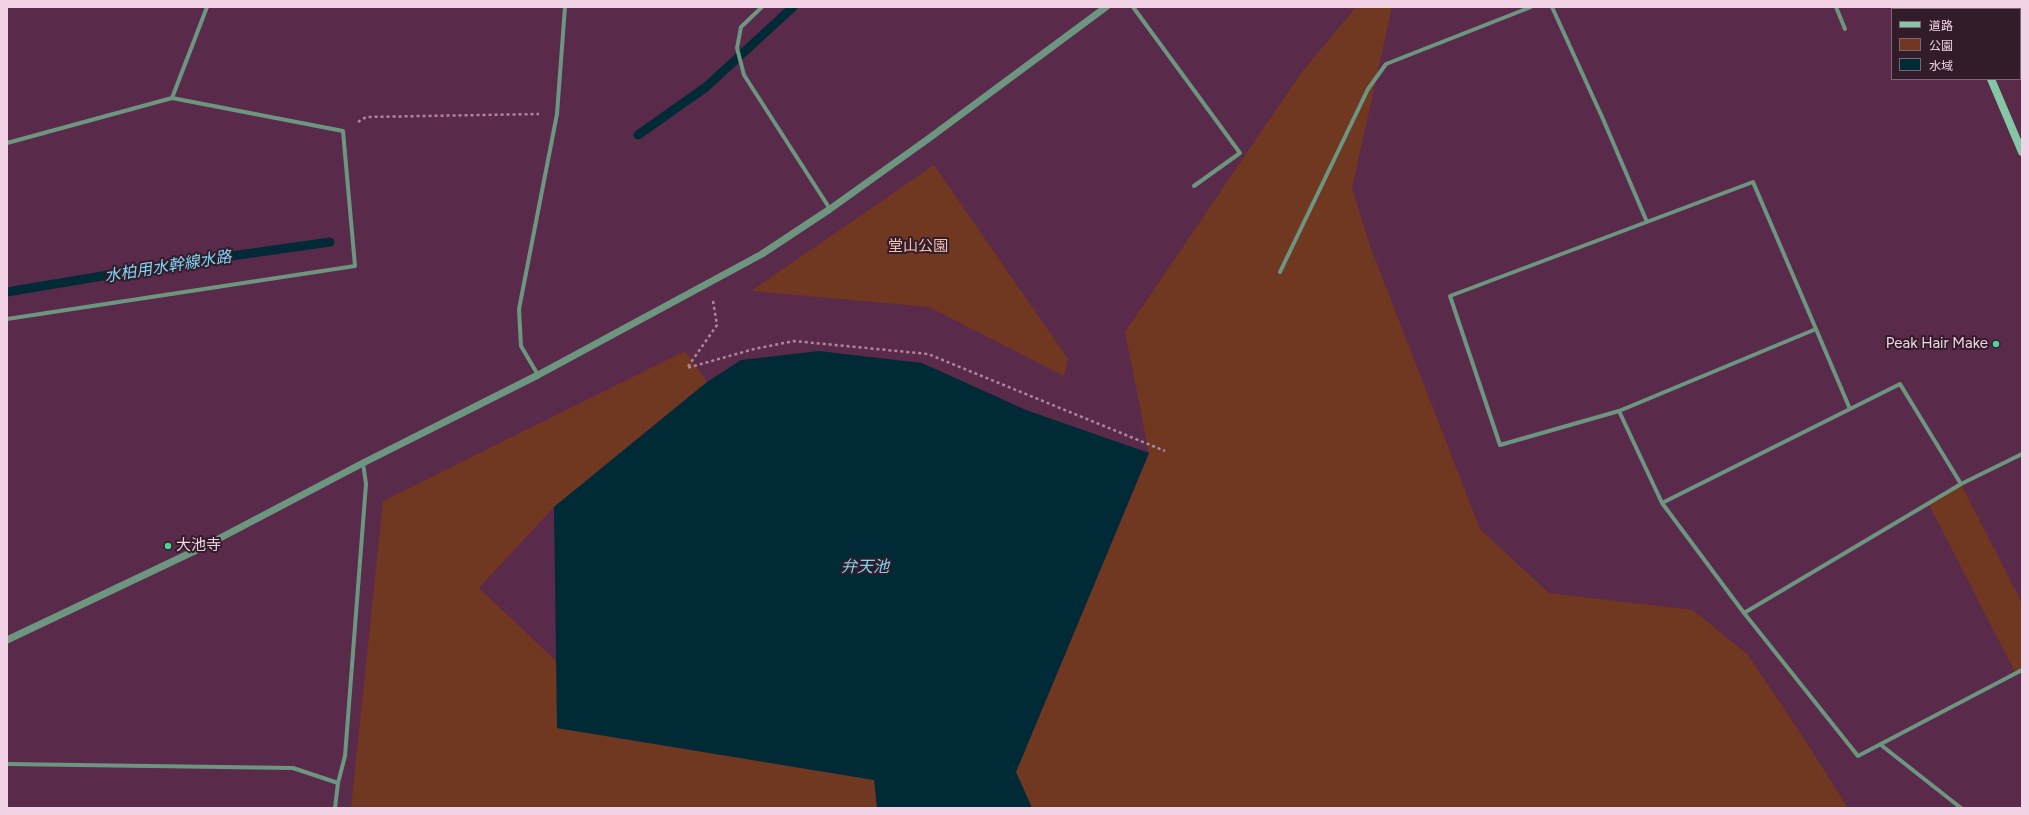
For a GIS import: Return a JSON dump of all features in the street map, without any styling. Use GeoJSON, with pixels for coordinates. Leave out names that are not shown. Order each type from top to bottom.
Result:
{"type":"FeatureCollection","features":[{"type":"Feature","properties":{"kind":"main road"},"geometry":{"type":"LineString","coordinates":[[1991,80],[2022,152]]}},
{"type":"Feature","properties":{"kind":"street"},"geometry":{"type":"LineString","coordinates":[[172,98],[207,7]]}},
{"type":"Feature","properties":{"kind":"street"},"geometry":{"type":"LineString","coordinates":[[538,375],[521,346],[518,309],[557,114],[565,7]]}},
{"type":"Feature","properties":{"kind":"street"},"geometry":{"type":"LineString","coordinates":[[762,7],[741,27],[737,48],[744,75],[830,209]]}},
{"type":"Feature","properties":{"kind":"street"},"geometry":{"type":"LineString","coordinates":[[7,640],[203,547],[363,463],[538,375],[762,254],[830,209],[928,139],[1106,7]]}},
{"type":"Feature","properties":{"kind":"street"},"geometry":{"type":"LineString","coordinates":[[1133,7],[1240,153],[1194,186]]}},
{"type":"Feature","properties":{"kind":"street"},"geometry":{"type":"LineString","coordinates":[[1280,272],[1368,89],[1386,64],[1531,7]]}},
{"type":"Feature","properties":{"kind":"street"},"geometry":{"type":"LineString","coordinates":[[1552,7],[1603,119],[1647,222]]}},
{"type":"Feature","properties":{"kind":"street"},"geometry":{"type":"LineString","coordinates":[[1836,7],[1845,29]]}},
{"type":"Feature","properties":{"kind":"street"},"geometry":{"type":"LineString","coordinates":[[7,143],[172,98],[344,131],[355,266],[7,319]]}},
{"type":"Feature","properties":{"kind":"street"},"geometry":{"type":"LineString","coordinates":[[1816,329],[1618,410],[1500,444],[1450,296],[1753,182],[1816,329],[1850,409]]}},
{"type":"Feature","properties":{"kind":"street"},"geometry":{"type":"LineString","coordinates":[[1662,503],[1900,384],[1961,484]]}},
{"type":"Feature","properties":{"kind":"street"},"geometry":{"type":"LineString","coordinates":[[1618,410],[1662,503],[1744,613],[1858,756],[2022,670]]}},
{"type":"Feature","properties":{"kind":"street"},"geometry":{"type":"LineString","coordinates":[[1744,613],[1961,484],[2022,454]]}},
{"type":"Feature","properties":{"kind":"street"},"geometry":{"type":"LineString","coordinates":[[335,808],[338,783],[345,756],[366,484],[363,463]]}},
{"type":"Feature","properties":{"kind":"street"},"geometry":{"type":"LineString","coordinates":[[1881,745],[1961,808]]}},
{"type":"Feature","properties":{"kind":"street"},"geometry":{"type":"LineString","coordinates":[[7,764],[292,768],[338,783]]}},
{"type":"Feature","properties":{"kind":"path"},"geometry":{"type":"LineString","coordinates":[[344,131],[366,117],[557,114]]}},
{"type":"Feature","properties":{"kind":"path"},"geometry":{"type":"LineString","coordinates":[[710,283],[717,325],[687,368],[754,349],[794,341],[928,354],[1165,451]]}},
{"type":"Feature","properties":{"kind":"green space"},"geometry":{"type":"Polygon","coordinates":[[[1356,7],[1392,7],[1352,188],[1370,246],[1480,529],[1549,593],[1693,610],[1748,655],[1848,808],[1032,808],[1016,772],[1149,453],[1125,332],[1301,73],[1356,7]]]}},
{"type":"Feature","properties":{"kind":"green space","name":"堂山公園"},"geometry":{"type":"Polygon","coordinates":[[[934,165],[1068,359],[1064,376],[929,307],[751,291],[934,165]]]}},
{"type":"Feature","properties":{"kind":"green space"},"geometry":{"type":"Polygon","coordinates":[[[685,351],[707,382],[554,507],[479,588],[557,662],[557,728],[875,780],[877,808],[351,808],[383,501],[685,351]]]}},
{"type":"Feature","properties":{"kind":"green space"},"geometry":{"type":"Polygon","coordinates":[[[1961,484],[2022,603],[2022,670],[2016,674],[1928,503],[1961,484]]]}},
{"type":"Feature","properties":{"kind":"water","name":"弁天池"},"geometry":{"type":"Polygon","coordinates":[[[819,351],[922,363],[1026,410],[1149,453],[1016,772],[1032,808],[877,808],[874,780],[557,728],[554,507],[707,382],[741,360],[819,351]]]}},
{"type":"Feature","properties":{"kind":"waterway","name":"水柏用水幹線水路"},"geometry":{"type":"LineString","coordinates":[[638,135],[706,87],[793,7]]}},
{"type":"Feature","properties":{"kind":"waterway","name":"水柏用水幹線水路"},"geometry":{"type":"LineString","coordinates":[[7,292],[168,265],[330,242]]}},
{"type":"Feature","properties":{"kind":"place","name":"Peak Hair Make"},"geometry":{"type":"Point","coordinates":[1996,344]}},
{"type":"Feature","properties":{"kind":"place","name":"大池寺"},"geometry":{"type":"Point","coordinates":[168,546]}}]}
